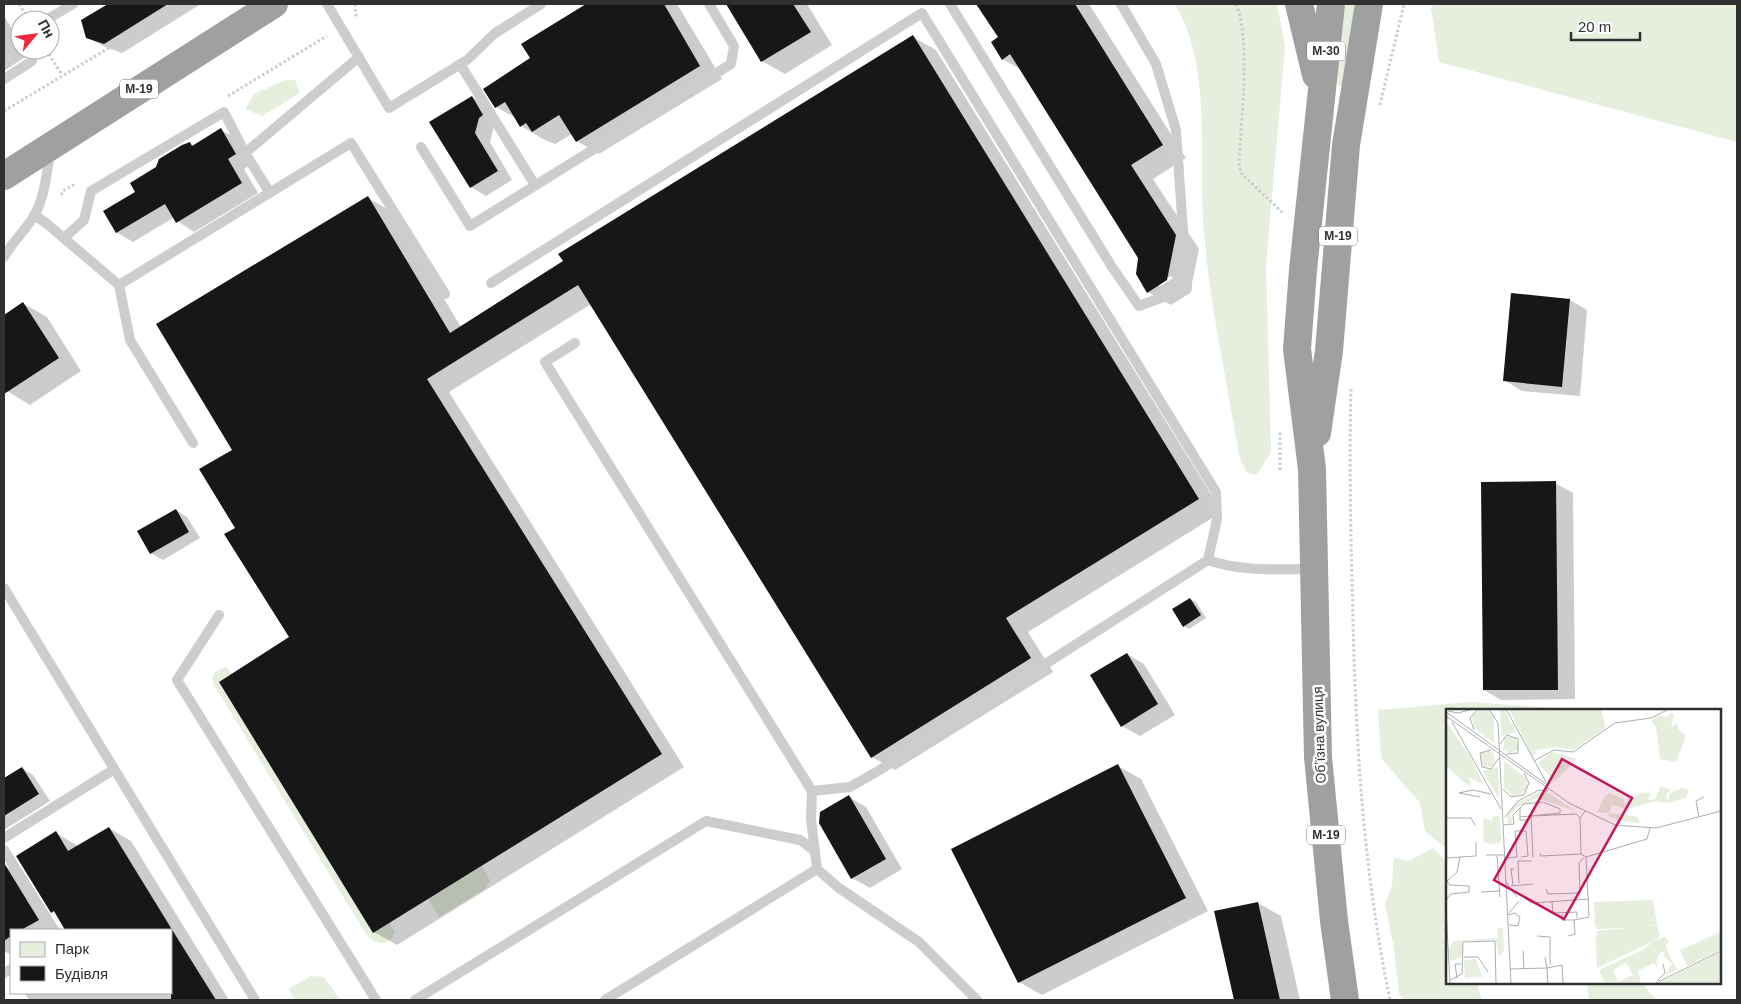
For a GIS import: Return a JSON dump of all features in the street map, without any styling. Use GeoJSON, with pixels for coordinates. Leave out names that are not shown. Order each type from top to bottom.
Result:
{"type":"FeatureCollection","features":[{"type":"Feature","properties":{"kind":"highway","name":"М-19"},"geometry":{"type":"LineString","coordinates":[[4,176],[274,4]]}},
{"type":"Feature","properties":{"kind":"highway","name":"М-19"},"geometry":{"type":"LineString","coordinates":[[1299,4],[1320,99],[1297,349],[1312,469]]}},
{"type":"Feature","properties":{"kind":"highway","name":"М-30"},"geometry":{"type":"LineString","coordinates":[[1320,99],[1331,4]]}},
{"type":"Feature","properties":{"kind":"highway","name":"М-19"},"geometry":{"type":"LineString","coordinates":[[1312,469],[1329,351],[1346,145],[1369,4]]}},
{"type":"Feature","properties":{"kind":"highway"},"geometry":{"type":"LineString","coordinates":[[1363,40],[1379,4]]}},
{"type":"Feature","properties":{"kind":"highway","name":"Обʼїзна вулиця"},"geometry":{"type":"LineString","coordinates":[[1312,469],[1318,757],[1334,921],[1346,1000]]}},
{"type":"Feature","properties":{"kind":"lane"},"geometry":{"type":"LineString","coordinates":[[60,12],[73,4]]}},
{"type":"Feature","properties":{"kind":"lane"},"geometry":{"type":"LineString","coordinates":[[327,4],[389,108],[460,64],[494,34],[541,4]]}},
{"type":"Feature","properties":{"kind":"lane"},"geometry":{"type":"LineString","coordinates":[[421,147],[470,226],[731,64],[734,46],[709,4]]}},
{"type":"Feature","properties":{"kind":"lane"},"geometry":{"type":"LineString","coordinates":[[950,4],[1112,267],[1139,306],[1187,288],[1176,130],[1156,64],[1121,4]]}},
{"type":"Feature","properties":{"kind":"lane"},"geometry":{"type":"LineString","coordinates":[[491,284],[922,13],[1216,492],[1217,519],[1208,560],[878,771],[850,787],[812,792]]}},
{"type":"Feature","properties":{"kind":"lane"},"geometry":{"type":"LineString","coordinates":[[245,153],[359,58]]}},
{"type":"Feature","properties":{"kind":"lane"},"geometry":{"type":"LineString","coordinates":[[4,79],[32,60]]}},
{"type":"Feature","properties":{"kind":"lane"},"geometry":{"type":"LineString","coordinates":[[460,64],[536,185]]}},
{"type":"Feature","properties":{"kind":"lane"},"geometry":{"type":"LineString","coordinates":[[64,238],[84,220],[92,191],[224,112],[245,153],[270,193]]}},
{"type":"Feature","properties":{"kind":"lane"},"geometry":{"type":"LineString","coordinates":[[119,285],[352,143],[445,294]]}},
{"type":"Feature","properties":{"kind":"lane"},"geometry":{"type":"LineString","coordinates":[[4,258],[13,241],[34,215],[44,187],[50,147]]}},
{"type":"Feature","properties":{"kind":"lane"},"geometry":{"type":"LineString","coordinates":[[34,215],[119,285],[130,340],[193,443]]}},
{"type":"Feature","properties":{"kind":"lane"},"geometry":{"type":"LineString","coordinates":[[575,343],[545,362],[812,792],[811,819],[817,868],[840,888],[919,942],[977,1000]]}},
{"type":"Feature","properties":{"kind":"lane"},"geometry":{"type":"LineString","coordinates":[[1208,560],[1224,566],[1248,569],[1313,569]]}},
{"type":"Feature","properties":{"kind":"lane"},"geometry":{"type":"LineString","coordinates":[[4,588],[113,770],[255,1000]]}},
{"type":"Feature","properties":{"kind":"lane"},"geometry":{"type":"LineString","coordinates":[[219,615],[176,680],[376,1000]]}},
{"type":"Feature","properties":{"kind":"lane"},"geometry":{"type":"LineString","coordinates":[[4,838],[113,770]]}},
{"type":"Feature","properties":{"kind":"lane"},"geometry":{"type":"LineString","coordinates":[[415,1000],[706,822],[800,840],[815,851]]}},
{"type":"Feature","properties":{"kind":"lane"},"geometry":{"type":"LineString","coordinates":[[4,850],[53,929]]}},
{"type":"Feature","properties":{"kind":"lane"},"geometry":{"type":"LineString","coordinates":[[605,1000],[817,868]]}},
{"type":"Feature","properties":{"kind":"path"},"geometry":{"type":"LineString","coordinates":[[4,111],[182,4]]}},
{"type":"Feature","properties":{"kind":"path"},"geometry":{"type":"LineString","coordinates":[[1236,4],[1241,14],[1244,47],[1239,162],[1241,173],[1289,219]]}},
{"type":"Feature","properties":{"kind":"path"},"geometry":{"type":"LineString","coordinates":[[1380,106],[1404,4]]}},
{"type":"Feature","properties":{"kind":"path"},"geometry":{"type":"LineString","coordinates":[[53,60],[62,75]]}},
{"type":"Feature","properties":{"kind":"path"},"geometry":{"type":"LineString","coordinates":[[1351,382],[1348,477],[1359,779],[1364,841],[1377,934],[1390,1000]]}},
{"type":"Feature","properties":{"kind":"path"},"geometry":{"type":"LineString","coordinates":[[1280,421],[1280,470]]}},
{"type":"Feature","properties":{"kind":"green space"},"geometry":{"type":"Polygon","coordinates":[[[1175,4],[1277,4],[1285,46],[1266,266],[1271,452],[1257,475],[1247,473],[1240,459],[1217,332],[1204,232],[1202,115],[1199,85],[1195,57],[1187,29],[1175,4]]]}},
{"type":"Feature","properties":{"kind":"green space"},"geometry":{"type":"Polygon","coordinates":[[[1342,4],[1355,4],[1345,79],[1341,86],[1338,86],[1337,75],[1342,4]]]}},
{"type":"Feature","properties":{"kind":"green space"},"geometry":{"type":"Polygon","coordinates":[[[1435,4],[1737,4],[1737,142],[1439,62],[1431,8],[1435,4]]]}},
{"type":"Feature","properties":{"kind":"green space"},"geometry":{"type":"Polygon","coordinates":[[[286,80],[295,80],[300,93],[262,116],[245,109],[254,94],[286,80]]]}},
{"type":"Feature","properties":{"kind":"green space"},"geometry":{"type":"Polygon","coordinates":[[[226,667],[233,674],[373,932],[390,923],[395,933],[388,941],[377,942],[366,934],[214,685],[212,677],[215,672],[226,667]]]}},
{"type":"Feature","properties":{"kind":"green space"},"geometry":{"type":"Polygon","coordinates":[[[1469,702],[1569,709],[1446,709],[1446,848],[1425,831],[1420,803],[1381,758],[1378,710],[1469,702]]]}},
{"type":"Feature","properties":{"kind":"green space"},"geometry":{"type":"Polygon","coordinates":[[[1433,848],[1446,862],[1446,984],[1477,984],[1482,1000],[1404,1000],[1399,994],[1394,948],[1385,905],[1392,885],[1394,858],[1409,861],[1433,848]]]}},
{"type":"Feature","properties":{"kind":"green space"},"geometry":{"type":"Polygon","coordinates":[[[482,866],[490,881],[486,888],[439,917],[428,899],[482,866]]]}},
{"type":"Feature","properties":{"kind":"green space"},"geometry":{"type":"Polygon","coordinates":[[[311,976],[324,977],[340,1000],[295,1000],[288,989],[311,976]]]}},
{"type":"Feature","properties":{"kind":"green space"},"geometry":{"type":"Polygon","coordinates":[[[1587,984],[1642,984],[1657,1000],[1589,1000],[1587,984]]]}},
{"type":"Feature","properties":{"kind":"building"},"geometry":{"type":"Polygon","coordinates":[[[108,4],[168,4],[104,44],[86,38],[81,20],[108,4]]]}},
{"type":"Feature","properties":{"kind":"building"},"geometry":{"type":"Polygon","coordinates":[[[586,4],[664,4],[700,66],[576,142],[559,115],[532,132],[526,123],[520,127],[505,102],[495,108],[483,89],[530,58],[521,44],[586,4]]]}},
{"type":"Feature","properties":{"kind":"building"},"geometry":{"type":"Polygon","coordinates":[[[726,4],[793,4],[811,32],[761,62],[726,4]]]}},
{"type":"Feature","properties":{"kind":"building"},"geometry":{"type":"Polygon","coordinates":[[[976,4],[1075,4],[1163,145],[1131,165],[1176,235],[1167,280],[1147,293],[1136,274],[1138,258],[1010,54],[1002,60],[991,42],[998,37],[976,4]]]}},
{"type":"Feature","properties":{"kind":"building"},"geometry":{"type":"Polygon","coordinates":[[[913,35],[1199,499],[1006,618],[1031,658],[871,758],[578,285],[427,379],[662,754],[373,933],[219,682],[289,637],[224,534],[235,528],[199,469],[232,450],[156,324],[368,196],[450,333],[563,261],[558,254],[913,35]]]}},
{"type":"Feature","properties":{"kind":"building"},"geometry":{"type":"Polygon","coordinates":[[[472,96],[483,115],[479,118],[475,133],[498,171],[470,188],[429,122],[472,96]]]}},
{"type":"Feature","properties":{"kind":"building"},"geometry":{"type":"Polygon","coordinates":[[[221,128],[236,154],[228,159],[242,183],[176,223],[165,204],[116,233],[103,211],[135,192],[130,183],[156,167],[159,159],[182,145],[190,142],[192,146],[221,128]]]}},
{"type":"Feature","properties":{"kind":"building"},"geometry":{"type":"Polygon","coordinates":[[[1511,293],[1570,299],[1562,387],[1503,381],[1511,293]]]}},
{"type":"Feature","properties":{"kind":"building"},"geometry":{"type":"Polygon","coordinates":[[[23,302],[59,358],[4,394],[4,315],[23,302]]]}},
{"type":"Feature","properties":{"kind":"building"},"geometry":{"type":"Polygon","coordinates":[[[1556,481],[1558,690],[1483,690],[1481,482],[1556,481]]]}},
{"type":"Feature","properties":{"kind":"building"},"geometry":{"type":"Polygon","coordinates":[[[176,509],[189,532],[150,554],[137,531],[176,509]]]}},
{"type":"Feature","properties":{"kind":"building"},"geometry":{"type":"Polygon","coordinates":[[[1190,598],[1201,615],[1183,627],[1172,609],[1190,598]]]}},
{"type":"Feature","properties":{"kind":"building"},"geometry":{"type":"Polygon","coordinates":[[[1127,653],[1158,704],[1121,727],[1090,675],[1127,653]]]}},
{"type":"Feature","properties":{"kind":"building"},"geometry":{"type":"Polygon","coordinates":[[[1118,764],[1186,898],[1018,983],[951,849],[1118,764]]]}},
{"type":"Feature","properties":{"kind":"building"},"geometry":{"type":"Polygon","coordinates":[[[22,767],[39,794],[4,816],[4,778],[22,767]]]}},
{"type":"Feature","properties":{"kind":"building"},"geometry":{"type":"Polygon","coordinates":[[[849,795],[886,859],[851,879],[819,823],[820,812],[849,795]]]}},
{"type":"Feature","properties":{"kind":"building"},"geometry":{"type":"Polygon","coordinates":[[[109,827],[172,929],[64,929],[54,911],[51,913],[16,856],[56,831],[68,851],[109,827]]]}},
{"type":"Feature","properties":{"kind":"building"},"geometry":{"type":"Polygon","coordinates":[[[4,863],[39,920],[23,929],[10,929],[10,937],[4,941],[4,863]]]}},
{"type":"Feature","properties":{"kind":"building"},"geometry":{"type":"Polygon","coordinates":[[[1258,902],[1280,1000],[1234,1000],[1214,911],[1258,902]]]}},
{"type":"Feature","properties":{"kind":"building"},"geometry":{"type":"Polygon","coordinates":[[[172,930],[216,1000],[171,1000],[172,994],[172,930]]]}}]}
